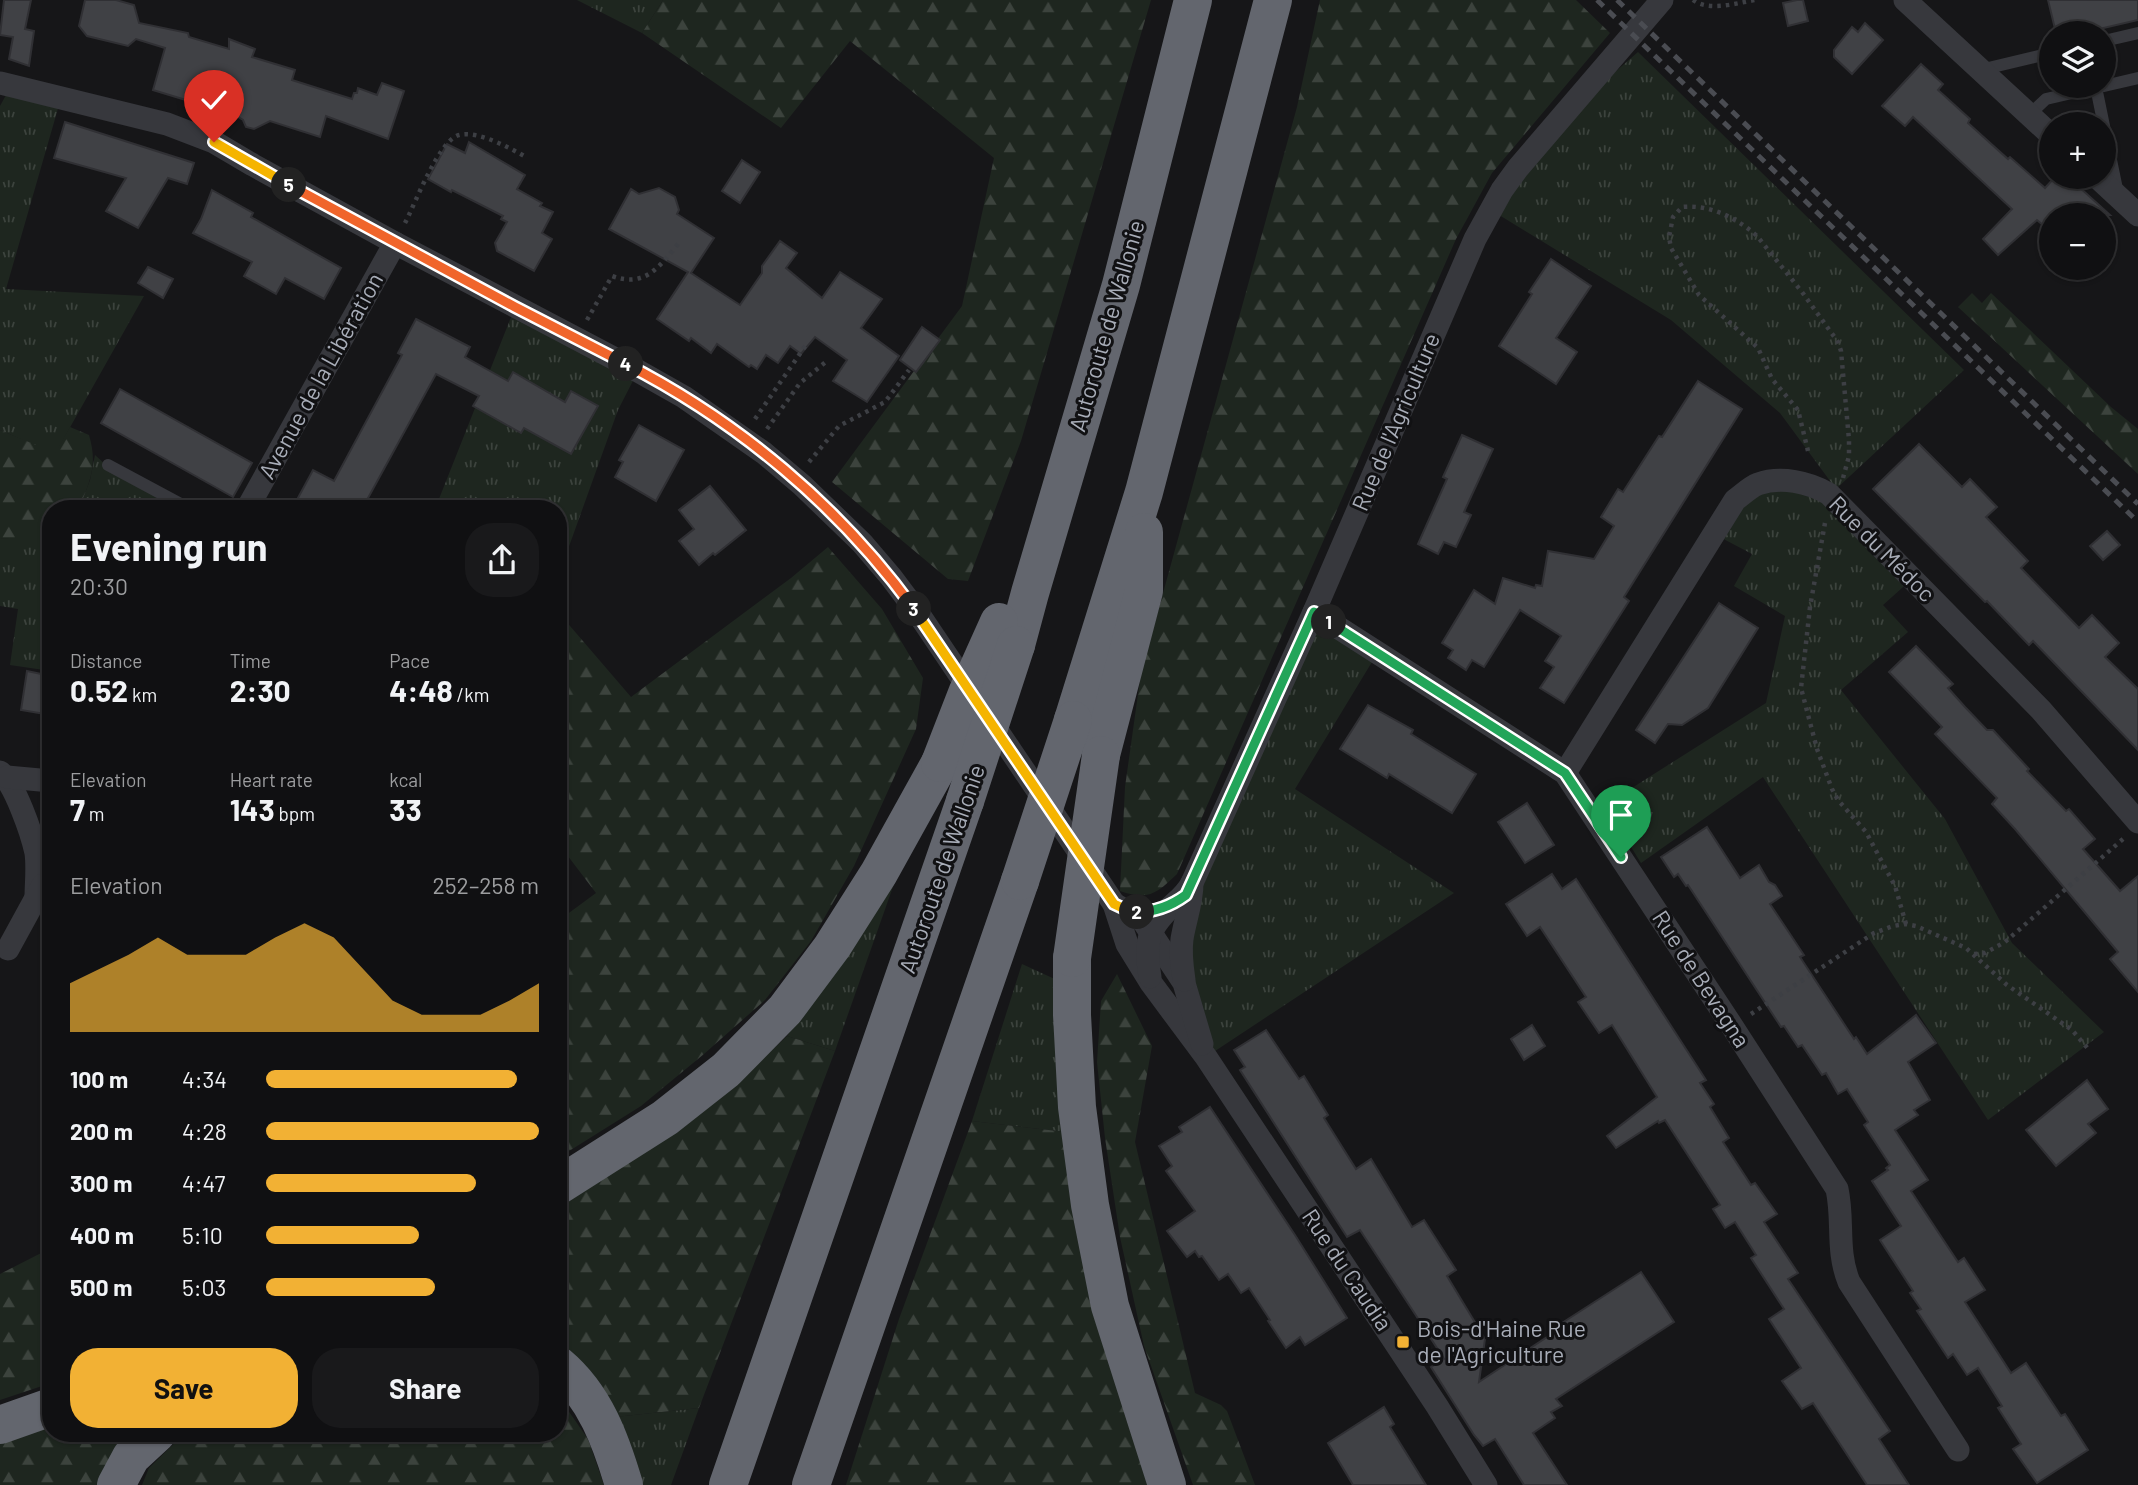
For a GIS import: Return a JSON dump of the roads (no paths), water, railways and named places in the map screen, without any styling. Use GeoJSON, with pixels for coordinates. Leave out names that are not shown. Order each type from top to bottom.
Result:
{"type":"FeatureCollection","features":[{"type":"Feature","properties":{"kind":"highway","name":"Autoroute de Wallonie"},"geometry":{"type":"LineString","coordinates":[[728,1485],[965,801],[1007,634],[1028,598],[1121,285],[1193,0]]}},
{"type":"Feature","properties":{"kind":"highway"},"geometry":{"type":"LineString","coordinates":[[811,1485],[1020,881],[1144,492],[1273,0]]}},
{"type":"Feature","properties":{"kind":"highway"},"geometry":{"type":"LineString","coordinates":[[1144,492],[1143,592],[1101,755],[1072,958],[1072,1015],[1077,1107],[1090,1205],[1110,1306],[1167,1485]]}},
{"type":"Feature","properties":{"kind":"highway"},"geometry":{"type":"LineString","coordinates":[[567,1180],[664,1118],[726,1070],[785,1010],[832,947],[879,873],[940,763],[968,691],[1007,634]]}},
{"type":"Feature","properties":{"kind":"highway"},"geometry":{"type":"LineString","coordinates":[[567,1374],[584,1392],[599,1416],[614,1450],[624,1485]]}},
{"type":"Feature","properties":{"kind":"highway"},"geometry":{"type":"LineString","coordinates":[[0,1426],[42,1410]]}},
{"type":"Feature","properties":{"kind":"highway"},"geometry":{"type":"LineString","coordinates":[[116,1485],[131,1457],[147,1442]]}},
{"type":"Feature","properties":{"kind":"street","name":"Rue de l'Agriculture"},"geometry":{"type":"LineString","coordinates":[[1147,946],[1156,921],[1186,895],[1192,883],[1314,612],[1475,239],[1518,168],[1662,0]]}},
{"type":"Feature","properties":{"kind":"street"},"geometry":{"type":"LineString","coordinates":[[1905,0],[2039,124]]}},
{"type":"Feature","properties":{"kind":"street","name":"Rue du Caudia"},"geometry":{"type":"LineString","coordinates":[[0,83],[114,110],[192,132],[214,142],[684,397],[796,479],[862,543],[891,577],[1147,946],[1184,983],[1206,1057]]}},
{"type":"Feature","properties":{"kind":"street"},"geometry":{"type":"LineString","coordinates":[[2110,189],[2138,215]]}},
{"type":"Feature","properties":{"kind":"street","name":"Avenue de la Libération"},"geometry":{"type":"LineString","coordinates":[[252,500],[396,243]]}},
{"type":"Feature","properties":{"kind":"street","name":"Rue du Médoc"},"geometry":{"type":"LineString","coordinates":[[1565,773],[1735,500],[1756,485],[1775,480],[1817,486],[1829,494],[2041,710],[2133,829]]}},
{"type":"Feature","properties":{"kind":"street","name":"Rue de Bevagna"},"geometry":{"type":"LineString","coordinates":[[1314,612],[1565,773],[1837,1189],[1841,1208],[1840,1251],[1842,1266],[1849,1282],[1958,1450]]}},
{"type":"Feature","properties":{"kind":"street"},"geometry":{"type":"LineString","coordinates":[[3,775],[42,780]]}},
{"type":"Feature","properties":{"kind":"street"},"geometry":{"type":"LineString","coordinates":[[3,775],[27,822],[36,855],[36,898]]}},
{"type":"Feature","properties":{"kind":"street","name":"Rue de l'Agriculture"},"geometry":{"type":"LineString","coordinates":[[1184,983],[1182,936],[1192,900],[1192,883]]}},
{"type":"Feature","properties":{"kind":"street"},"geometry":{"type":"LineString","coordinates":[[8,949],[42,887]]}},
{"type":"Feature","properties":{"kind":"street"},"geometry":{"type":"LineString","coordinates":[[1123,908],[1148,912],[1175,903]]}},
{"type":"Feature","properties":{"kind":"street"},"geometry":{"type":"LineString","coordinates":[[1147,946],[1170,951],[1182,936]]}},
{"type":"Feature","properties":{"kind":"street","name":"Rue du Caudia"},"geometry":{"type":"LineString","coordinates":[[1147,946],[1151,983],[1206,1057],[1437,1406],[1486,1485]]}},
{"type":"Feature","properties":{"kind":"lane"},"geometry":{"type":"LineString","coordinates":[[2116,38],[2138,33]]}},
{"type":"Feature","properties":{"kind":"lane"},"geometry":{"type":"LineString","coordinates":[[1980,69],[2039,56]]}},
{"type":"Feature","properties":{"kind":"lane"},"geometry":{"type":"LineString","coordinates":[[2116,83],[2138,78]]}},
{"type":"Feature","properties":{"kind":"lane"},"geometry":{"type":"LineString","coordinates":[[2029,115],[2050,98]]}},
{"type":"Feature","properties":{"kind":"lane"},"geometry":{"type":"LineString","coordinates":[[2103,98],[2119,198]]}},
{"type":"Feature","properties":{"kind":"lane"},"geometry":{"type":"LineString","coordinates":[[108,465],[173,500]]}},
{"type":"Feature","properties":{"kind":"railway"},"geometry":{"type":"LineString","coordinates":[[1597,0],[2138,522]]}},
{"type":"Feature","properties":{"kind":"railway"},"geometry":{"type":"LineString","coordinates":[[1617,0],[2138,504]]}},
{"type":"Feature","properties":{"kind":"place","name":"Bois-d'Haine Rue de l'Agriculture"},"geometry":{"type":"Point","coordinates":[1403,1342]}}]}
